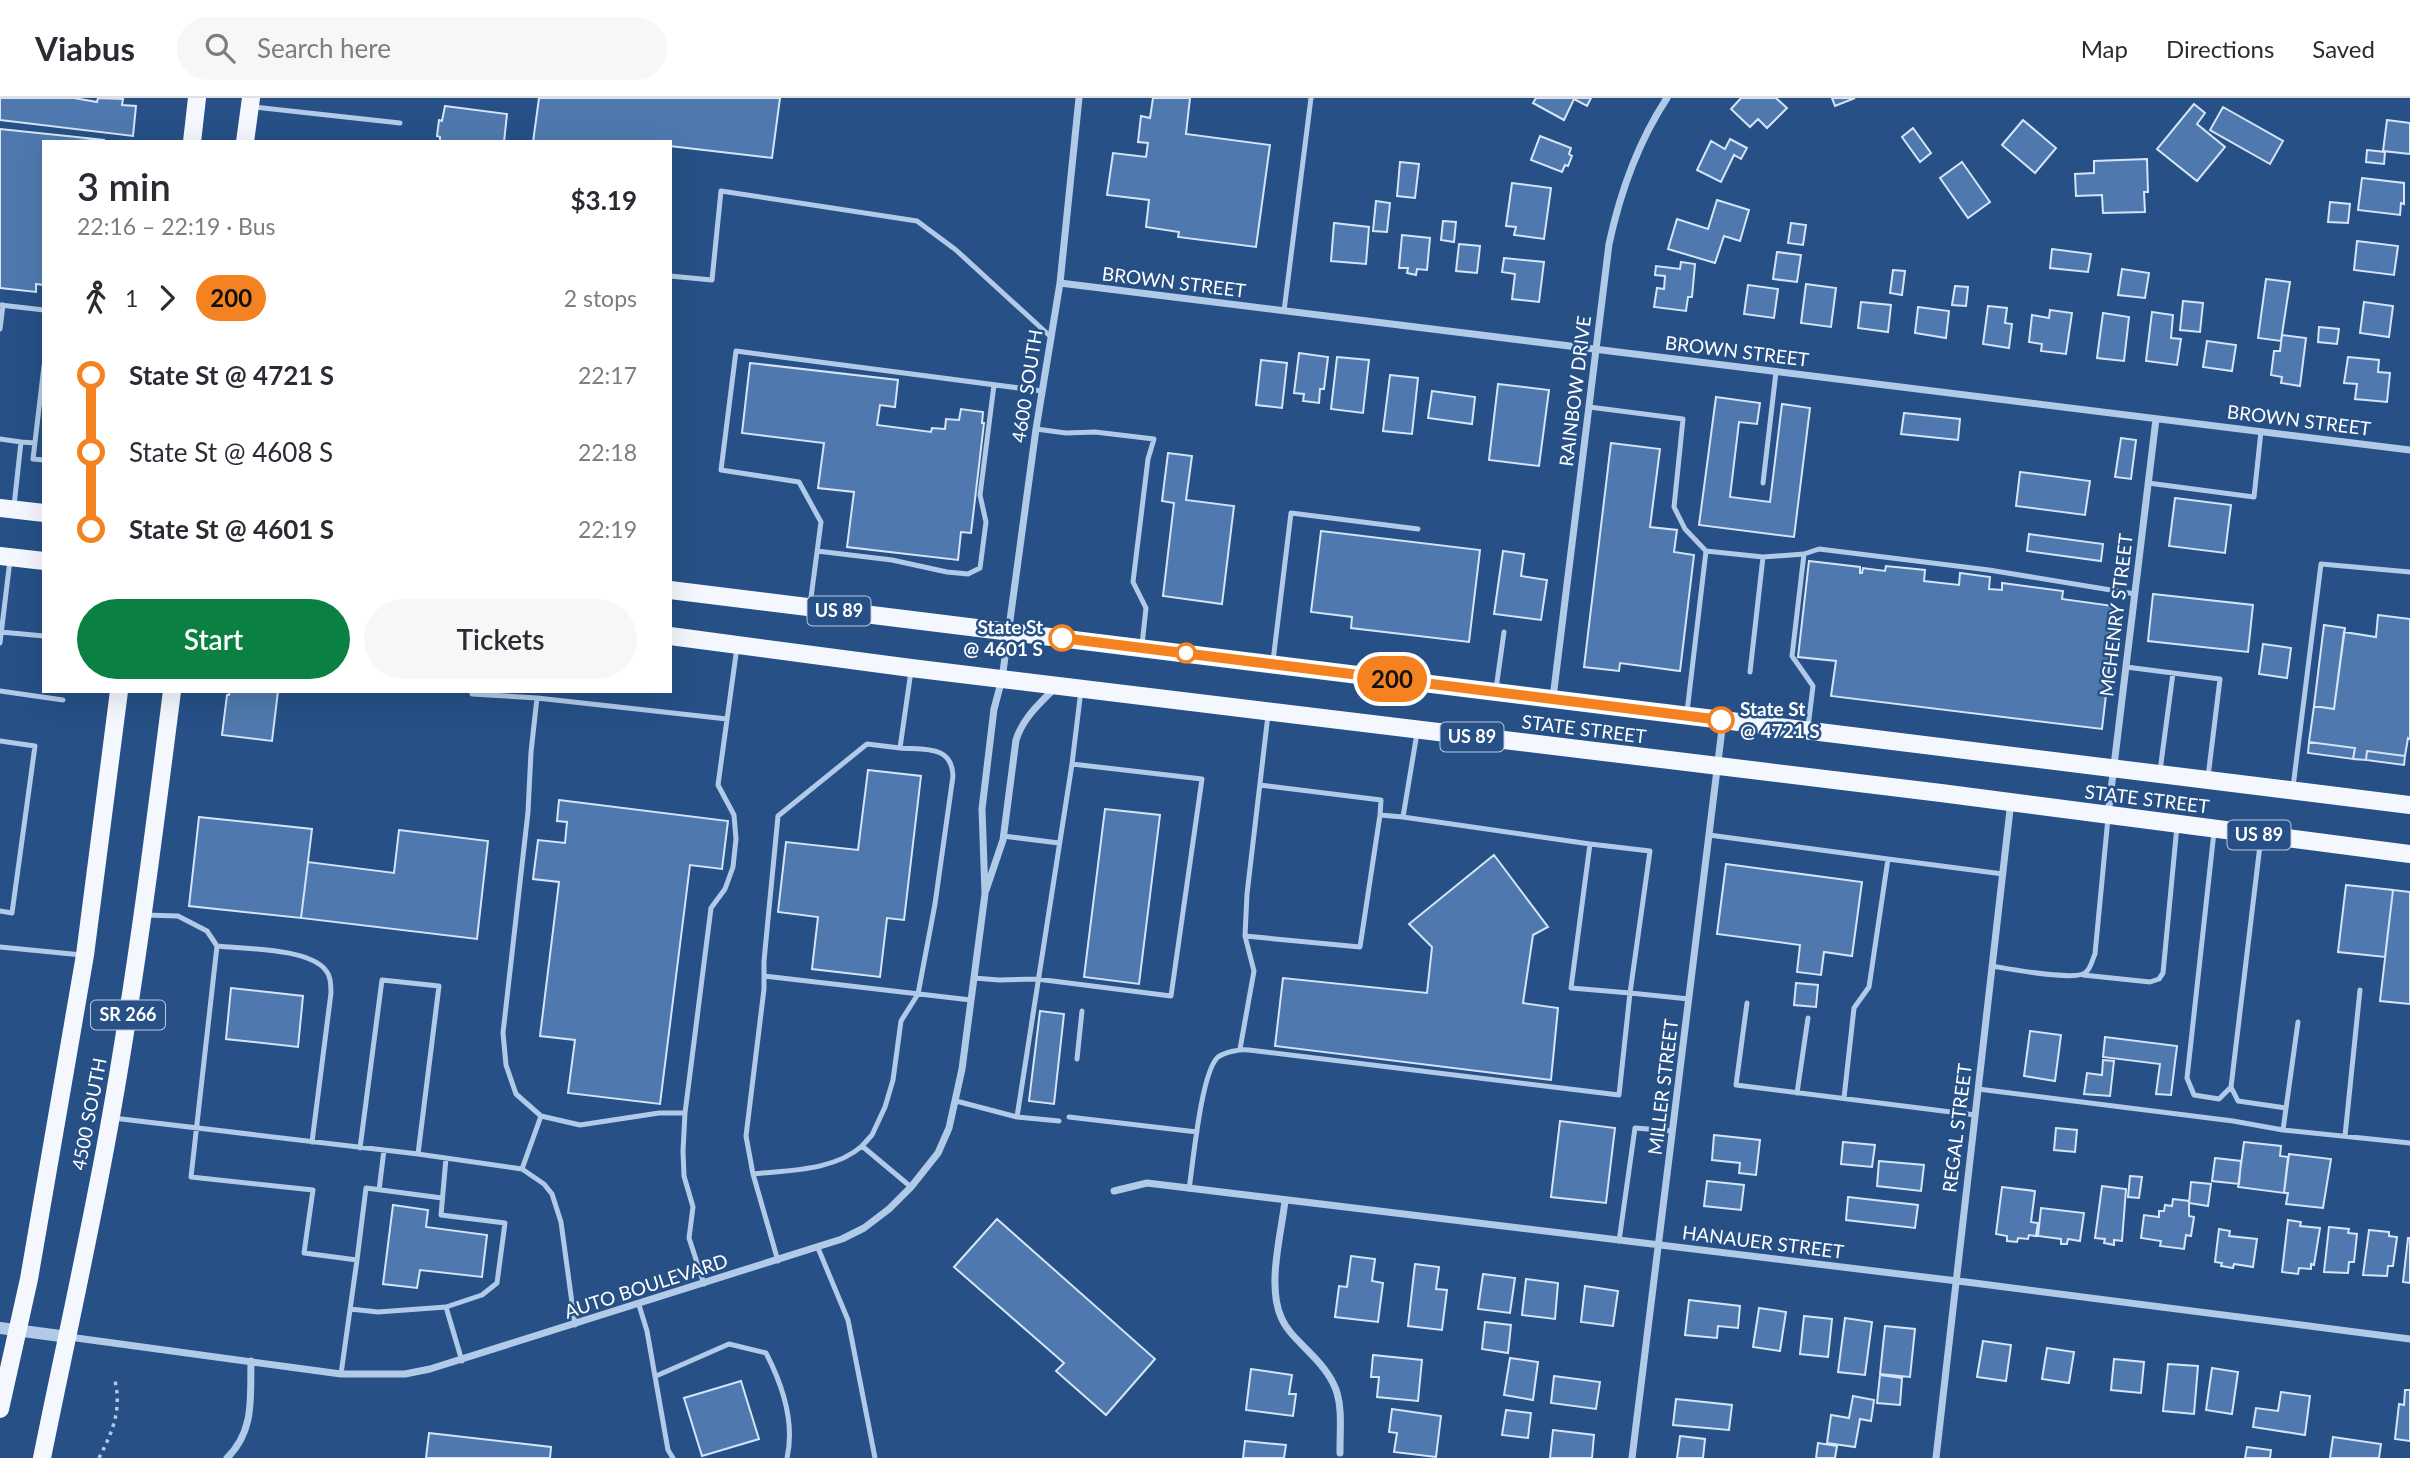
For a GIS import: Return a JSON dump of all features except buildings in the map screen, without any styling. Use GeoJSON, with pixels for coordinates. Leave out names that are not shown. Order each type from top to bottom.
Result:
{"type":"FeatureCollection","features":[{"type":"Feature","properties":{"kind":"main road"},"geometry":{"type":"LineString","coordinates":[[192,140],[197,98]]}},
{"type":"Feature","properties":{"kind":"main road"},"geometry":{"type":"LineString","coordinates":[[245,140],[250,102]]}},
{"type":"Feature","properties":{"kind":"main road"},"geometry":{"type":"LineString","coordinates":[[7,509],[42,513]]}},
{"type":"Feature","properties":{"kind":"main road"},"geometry":{"type":"LineString","coordinates":[[5,556],[42,561]]}},
{"type":"Feature","properties":{"kind":"main road","name":"STATE STREET"},"geometry":{"type":"LineString","coordinates":[[672,590],[2410,805]]}},
{"type":"Feature","properties":{"kind":"main road","name":"STATE STREET"},"geometry":{"type":"LineString","coordinates":[[672,636],[2410,853]]}},
{"type":"Feature","properties":{"kind":"main road","name":"4500 SOUTH"},"geometry":{"type":"LineString","coordinates":[[0,1409],[9,1329],[48,1179],[85,955],[118,693]]}},
{"type":"Feature","properties":{"kind":"main road","name":"4500 SOUTH"},"geometry":{"type":"LineString","coordinates":[[42,1458],[111,1118],[172,693]]}},
{"type":"Feature","properties":{"kind":"street","name":"4600 SOUTH"},"geometry":{"type":"LineString","coordinates":[[1002,679],[1059,284],[1079,98]]}},
{"type":"Feature","properties":{"kind":"street","name":"RAINBOW DRIVE"},"geometry":{"type":"LineString","coordinates":[[1553,699],[1604,270],[1615,218],[1634,163],[1667,98]]}},
{"type":"Feature","properties":{"kind":"street","name":"BROWN STREET"},"geometry":{"type":"LineString","coordinates":[[1059,284],[2410,450]]}},
{"type":"Feature","properties":{"kind":"street","name":"MCHENRY STREET"},"geometry":{"type":"LineString","coordinates":[[2108,815],[2156,419]]}},
{"type":"Feature","properties":{"kind":"street","name":"AUTO BOULEVARD"},"geometry":{"type":"LineString","coordinates":[[68,1337],[341,1374],[405,1374],[463,1360],[778,1261],[818,1248],[864,1228],[889,1209],[911,1187],[938,1153],[956,1101],[985,894],[982,809],[995,709],[1002,679]]}},
{"type":"Feature","properties":{"kind":"street","name":"AUTO BOULEVARD"},"geometry":{"type":"LineString","coordinates":[[985,894],[1003,836],[1019,730],[1030,714],[1057,686]]}},
{"type":"Feature","properties":{"kind":"street","name":"MILLER STREET"},"geometry":{"type":"LineString","coordinates":[[1632,1458],[1723,720]]}},
{"type":"Feature","properties":{"kind":"street","name":"REGAL STREET"},"geometry":{"type":"LineString","coordinates":[[1936,1458],[2011,802]]}},
{"type":"Feature","properties":{"kind":"street","name":"HANAUER STREET"},"geometry":{"type":"LineString","coordinates":[[1114,1191],[1147,1183],[2410,1339]]}},
{"type":"Feature","properties":{"kind":"street"},"geometry":{"type":"LineString","coordinates":[[1285,1200],[1275,1279],[1277,1306],[1288,1329],[1333,1379],[1339,1401],[1340,1453]]}},
{"type":"Feature","properties":{"kind":"street"},"geometry":{"type":"LineString","coordinates":[[9,1329],[68,1337]]}},
{"type":"Feature","properties":{"kind":"street"},"geometry":{"type":"LineString","coordinates":[[227,1458],[237,1448],[246,1432],[250,1410],[251,1361]]}},
{"type":"Feature","properties":{"kind":"lane"},"geometry":{"type":"LineString","coordinates":[[1284,311],[1311,98]]}},
{"type":"Feature","properties":{"kind":"lane"},"geometry":{"type":"LineString","coordinates":[[250,102],[400,122]]}},
{"type":"Feature","properties":{"kind":"lane"},"geometry":{"type":"LineString","coordinates":[[672,276],[712,280],[721,191],[917,221],[956,250],[1051,337]]}},
{"type":"Feature","properties":{"kind":"lane"},"geometry":{"type":"LineString","coordinates":[[0,329],[1,305],[42,310]]}},
{"type":"Feature","properties":{"kind":"lane"},"geometry":{"type":"LineString","coordinates":[[809,607],[821,522],[799,482],[721,470],[736,351],[1042,391]]}},
{"type":"Feature","properties":{"kind":"lane"},"geometry":{"type":"LineString","coordinates":[[1763,483],[1776,372]]}},
{"type":"Feature","properties":{"kind":"lane"},"geometry":{"type":"LineString","coordinates":[[42,383],[33,459],[42,460]]}},
{"type":"Feature","properties":{"kind":"lane"},"geometry":{"type":"LineString","coordinates":[[817,551],[892,559],[947,572],[968,574],[980,568],[986,522],[980,495],[994,385]]}},
{"type":"Feature","properties":{"kind":"lane"},"geometry":{"type":"LineString","coordinates":[[1589,407],[1684,419],[1674,507],[1685,529],[1706,551],[1763,557],[1804,554],[1819,549],[1989,570],[2135,594]]}},
{"type":"Feature","properties":{"kind":"lane"},"geometry":{"type":"LineString","coordinates":[[1036,429],[1154,439],[1133,582],[1146,608],[1142,648]]}},
{"type":"Feature","properties":{"kind":"lane"},"geometry":{"type":"LineString","coordinates":[[2148,483],[2254,497],[2261,431]]}},
{"type":"Feature","properties":{"kind":"lane"},"geometry":{"type":"LineString","coordinates":[[0,439],[35,443]]}},
{"type":"Feature","properties":{"kind":"lane"},"geometry":{"type":"LineString","coordinates":[[7,509],[21,442]]}},
{"type":"Feature","properties":{"kind":"lane"},"geometry":{"type":"LineString","coordinates":[[1272,664],[1291,513],[1418,529]]}},
{"type":"Feature","properties":{"kind":"lane"},"geometry":{"type":"LineString","coordinates":[[1687,715],[1706,551]]}},
{"type":"Feature","properties":{"kind":"lane"},"geometry":{"type":"LineString","coordinates":[[1804,554],[1792,656],[1813,686],[1807,730]]}},
{"type":"Feature","properties":{"kind":"lane"},"geometry":{"type":"LineString","coordinates":[[0,643],[5,556]]}},
{"type":"Feature","properties":{"kind":"lane"},"geometry":{"type":"LineString","coordinates":[[1750,672],[1763,557]]}},
{"type":"Feature","properties":{"kind":"lane"},"geometry":{"type":"LineString","coordinates":[[2292,791],[2321,564],[2410,572]]}},
{"type":"Feature","properties":{"kind":"lane"},"geometry":{"type":"LineString","coordinates":[[1,632],[42,636]]}},
{"type":"Feature","properties":{"kind":"lane"},"geometry":{"type":"LineString","coordinates":[[1496,692],[1504,632]]}},
{"type":"Feature","properties":{"kind":"lane"},"geometry":{"type":"LineString","coordinates":[[704,1284],[689,1238],[693,1208],[684,1176],[685,1113],[711,908],[725,889],[733,867],[736,839],[734,815],[718,785],[738,644]]}},
{"type":"Feature","properties":{"kind":"lane"},"geometry":{"type":"LineString","coordinates":[[2126,667],[2220,679],[2207,780]]}},
{"type":"Feature","properties":{"kind":"lane"},"geometry":{"type":"LineString","coordinates":[[901,748],[911,668]]}},
{"type":"Feature","properties":{"kind":"lane"},"geometry":{"type":"LineString","coordinates":[[2160,774],[2173,673]]}},
{"type":"Feature","properties":{"kind":"lane"},"geometry":{"type":"LineString","coordinates":[[1017,1117],[1072,764],[1081,689]]}},
{"type":"Feature","properties":{"kind":"lane"},"geometry":{"type":"LineString","coordinates":[[0,691],[63,700]]}},
{"type":"Feature","properties":{"kind":"lane"},"geometry":{"type":"LineString","coordinates":[[472,693],[727,719]]}},
{"type":"Feature","properties":{"kind":"lane"},"geometry":{"type":"LineString","coordinates":[[537,698],[503,1033],[506,1065],[516,1094],[541,1116],[580,1125],[685,1113]]}},
{"type":"Feature","properties":{"kind":"lane"},"geometry":{"type":"LineString","coordinates":[[1240,1049],[1254,971],[1245,936],[1247,894],[1268,712]]}},
{"type":"Feature","properties":{"kind":"lane"},"geometry":{"type":"LineString","coordinates":[[1403,817],[1417,730]]}},
{"type":"Feature","properties":{"kind":"lane"},"geometry":{"type":"LineString","coordinates":[[0,741],[35,746],[12,913],[0,911]]}},
{"type":"Feature","properties":{"kind":"lane"},"geometry":{"type":"LineString","coordinates":[[752,1174],[804,1169],[850,1157],[872,1135],[885,1107],[893,1080],[901,1021],[918,994],[935,904],[953,767],[947,755],[867,744],[778,816],[746,1136],[752,1174],[778,1261]]}},
{"type":"Feature","properties":{"kind":"lane"},"geometry":{"type":"LineString","coordinates":[[974,978],[1037,979],[1171,996],[1202,779],[1072,764]]}},
{"type":"Feature","properties":{"kind":"lane"},"geometry":{"type":"LineString","coordinates":[[1245,936],[1360,947],[1380,815],[1381,800],[1260,785]]}},
{"type":"Feature","properties":{"kind":"lane"},"geometry":{"type":"LineString","coordinates":[[1189,1189],[1207,1074],[1218,1057],[1240,1049],[1619,1095],[1650,851],[1380,815]]}},
{"type":"Feature","properties":{"kind":"lane"},"geometry":{"type":"LineString","coordinates":[[2083,975],[2089,969],[2095,954],[2108,815]]}},
{"type":"Feature","properties":{"kind":"lane"},"geometry":{"type":"LineString","coordinates":[[1993,966],[2069,976],[2150,982],[2159,979],[2162,973],[2177,824]]}},
{"type":"Feature","properties":{"kind":"lane"},"geometry":{"type":"LineString","coordinates":[[2215,829],[2187,1078],[2194,1095],[2219,1099],[2231,1087]]}},
{"type":"Feature","properties":{"kind":"lane"},"geometry":{"type":"LineString","coordinates":[[1709,835],[2003,874]]}},
{"type":"Feature","properties":{"kind":"lane"},"geometry":{"type":"LineString","coordinates":[[2261,835],[2231,1087],[2238,1101],[2286,1108]]}},
{"type":"Feature","properties":{"kind":"lane"},"geometry":{"type":"LineString","coordinates":[[1003,836],[1059,844]]}},
{"type":"Feature","properties":{"kind":"lane"},"geometry":{"type":"LineString","coordinates":[[1590,844],[1571,988],[1689,999]]}},
{"type":"Feature","properties":{"kind":"lane"},"geometry":{"type":"LineString","coordinates":[[1844,1098],[1854,1008],[1869,987],[1888,859]]}},
{"type":"Feature","properties":{"kind":"lane"},"geometry":{"type":"LineString","coordinates":[[142,915],[178,916],[207,931],[217,946],[191,1177],[313,1190],[304,1254],[357,1260]]}},
{"type":"Feature","properties":{"kind":"lane"},"geometry":{"type":"LineString","coordinates":[[217,946],[303,955],[318,961],[329,974],[331,993],[312,1142]]}},
{"type":"Feature","properties":{"kind":"lane"},"geometry":{"type":"LineString","coordinates":[[0,947],[85,955]]}},
{"type":"Feature","properties":{"kind":"lane"},"geometry":{"type":"LineString","coordinates":[[764,976],[971,1000]]}},
{"type":"Feature","properties":{"kind":"lane"},"geometry":{"type":"LineString","coordinates":[[360,1147],[382,980],[439,986],[418,1154]]}},
{"type":"Feature","properties":{"kind":"lane"},"geometry":{"type":"LineString","coordinates":[[2345,1136],[2360,990]]}},
{"type":"Feature","properties":{"kind":"lane"},"geometry":{"type":"LineString","coordinates":[[1747,1003],[1737,1085],[1975,1115]]}},
{"type":"Feature","properties":{"kind":"lane"},"geometry":{"type":"LineString","coordinates":[[1077,1059],[1082,1011]]}},
{"type":"Feature","properties":{"kind":"lane"},"geometry":{"type":"LineString","coordinates":[[1797,1093],[1808,1018]]}},
{"type":"Feature","properties":{"kind":"lane"},"geometry":{"type":"LineString","coordinates":[[2283,1130],[2298,1022]]}},
{"type":"Feature","properties":{"kind":"lane"},"geometry":{"type":"LineString","coordinates":[[1978,1089],[2233,1121],[2283,1130],[2410,1143]]}},
{"type":"Feature","properties":{"kind":"lane"},"geometry":{"type":"LineString","coordinates":[[956,1101],[1017,1117],[1059,1121]]}},
{"type":"Feature","properties":{"kind":"lane"},"geometry":{"type":"LineString","coordinates":[[522,1170],[541,1116]]}},
{"type":"Feature","properties":{"kind":"lane"},"geometry":{"type":"LineString","coordinates":[[1069,1117],[1197,1132]]}},
{"type":"Feature","properties":{"kind":"lane"},"geometry":{"type":"LineString","coordinates":[[111,1118],[418,1154],[522,1170],[544,1184],[552,1194],[561,1222],[575,1325]]}},
{"type":"Feature","properties":{"kind":"lane"},"geometry":{"type":"LineString","coordinates":[[1619,1241],[1635,1128],[1673,1131]]}},
{"type":"Feature","properties":{"kind":"lane"},"geometry":{"type":"LineString","coordinates":[[862,1146],[911,1187]]}},
{"type":"Feature","properties":{"kind":"lane"},"geometry":{"type":"LineString","coordinates":[[379,1190],[384,1150]]}},
{"type":"Feature","properties":{"kind":"lane"},"geometry":{"type":"LineString","coordinates":[[350,1309],[378,1312],[446,1307],[482,1295],[497,1283],[505,1223],[441,1215],[446,1158]]}},
{"type":"Feature","properties":{"kind":"lane"},"geometry":{"type":"LineString","coordinates":[[341,1374],[366,1188],[442,1198]]}},
{"type":"Feature","properties":{"kind":"lane"},"geometry":{"type":"LineString","coordinates":[[818,1248],[848,1320],[875,1458]]}},
{"type":"Feature","properties":{"kind":"lane"},"geometry":{"type":"LineString","coordinates":[[639,1305],[648,1331],[668,1450],[673,1458]]}},
{"type":"Feature","properties":{"kind":"lane"},"geometry":{"type":"LineString","coordinates":[[446,1307],[463,1360]]}},
{"type":"Feature","properties":{"kind":"lane"},"geometry":{"type":"LineString","coordinates":[[656,1376],[729,1344],[766,1353],[780,1379],[791,1440],[786,1458]]}},
{"type":"Feature","properties":{"kind":"path"},"geometry":{"type":"LineString","coordinates":[[99,1458],[114,1426],[118,1410],[119,1396],[115,1381]]}},
{"type":"Feature","properties":{"kind":"bus line","name":"200"},"geometry":{"type":"LineString","coordinates":[[1062,638],[1721,720]]}},
{"type":"Feature","properties":{"kind":"place","name":"State St @ 4601 S"},"geometry":{"type":"Point","coordinates":[1062,638]}},
{"type":"Feature","properties":{"kind":"place","name":"State St @ 4721 S"},"geometry":{"type":"Point","coordinates":[1721,720]}}]}
